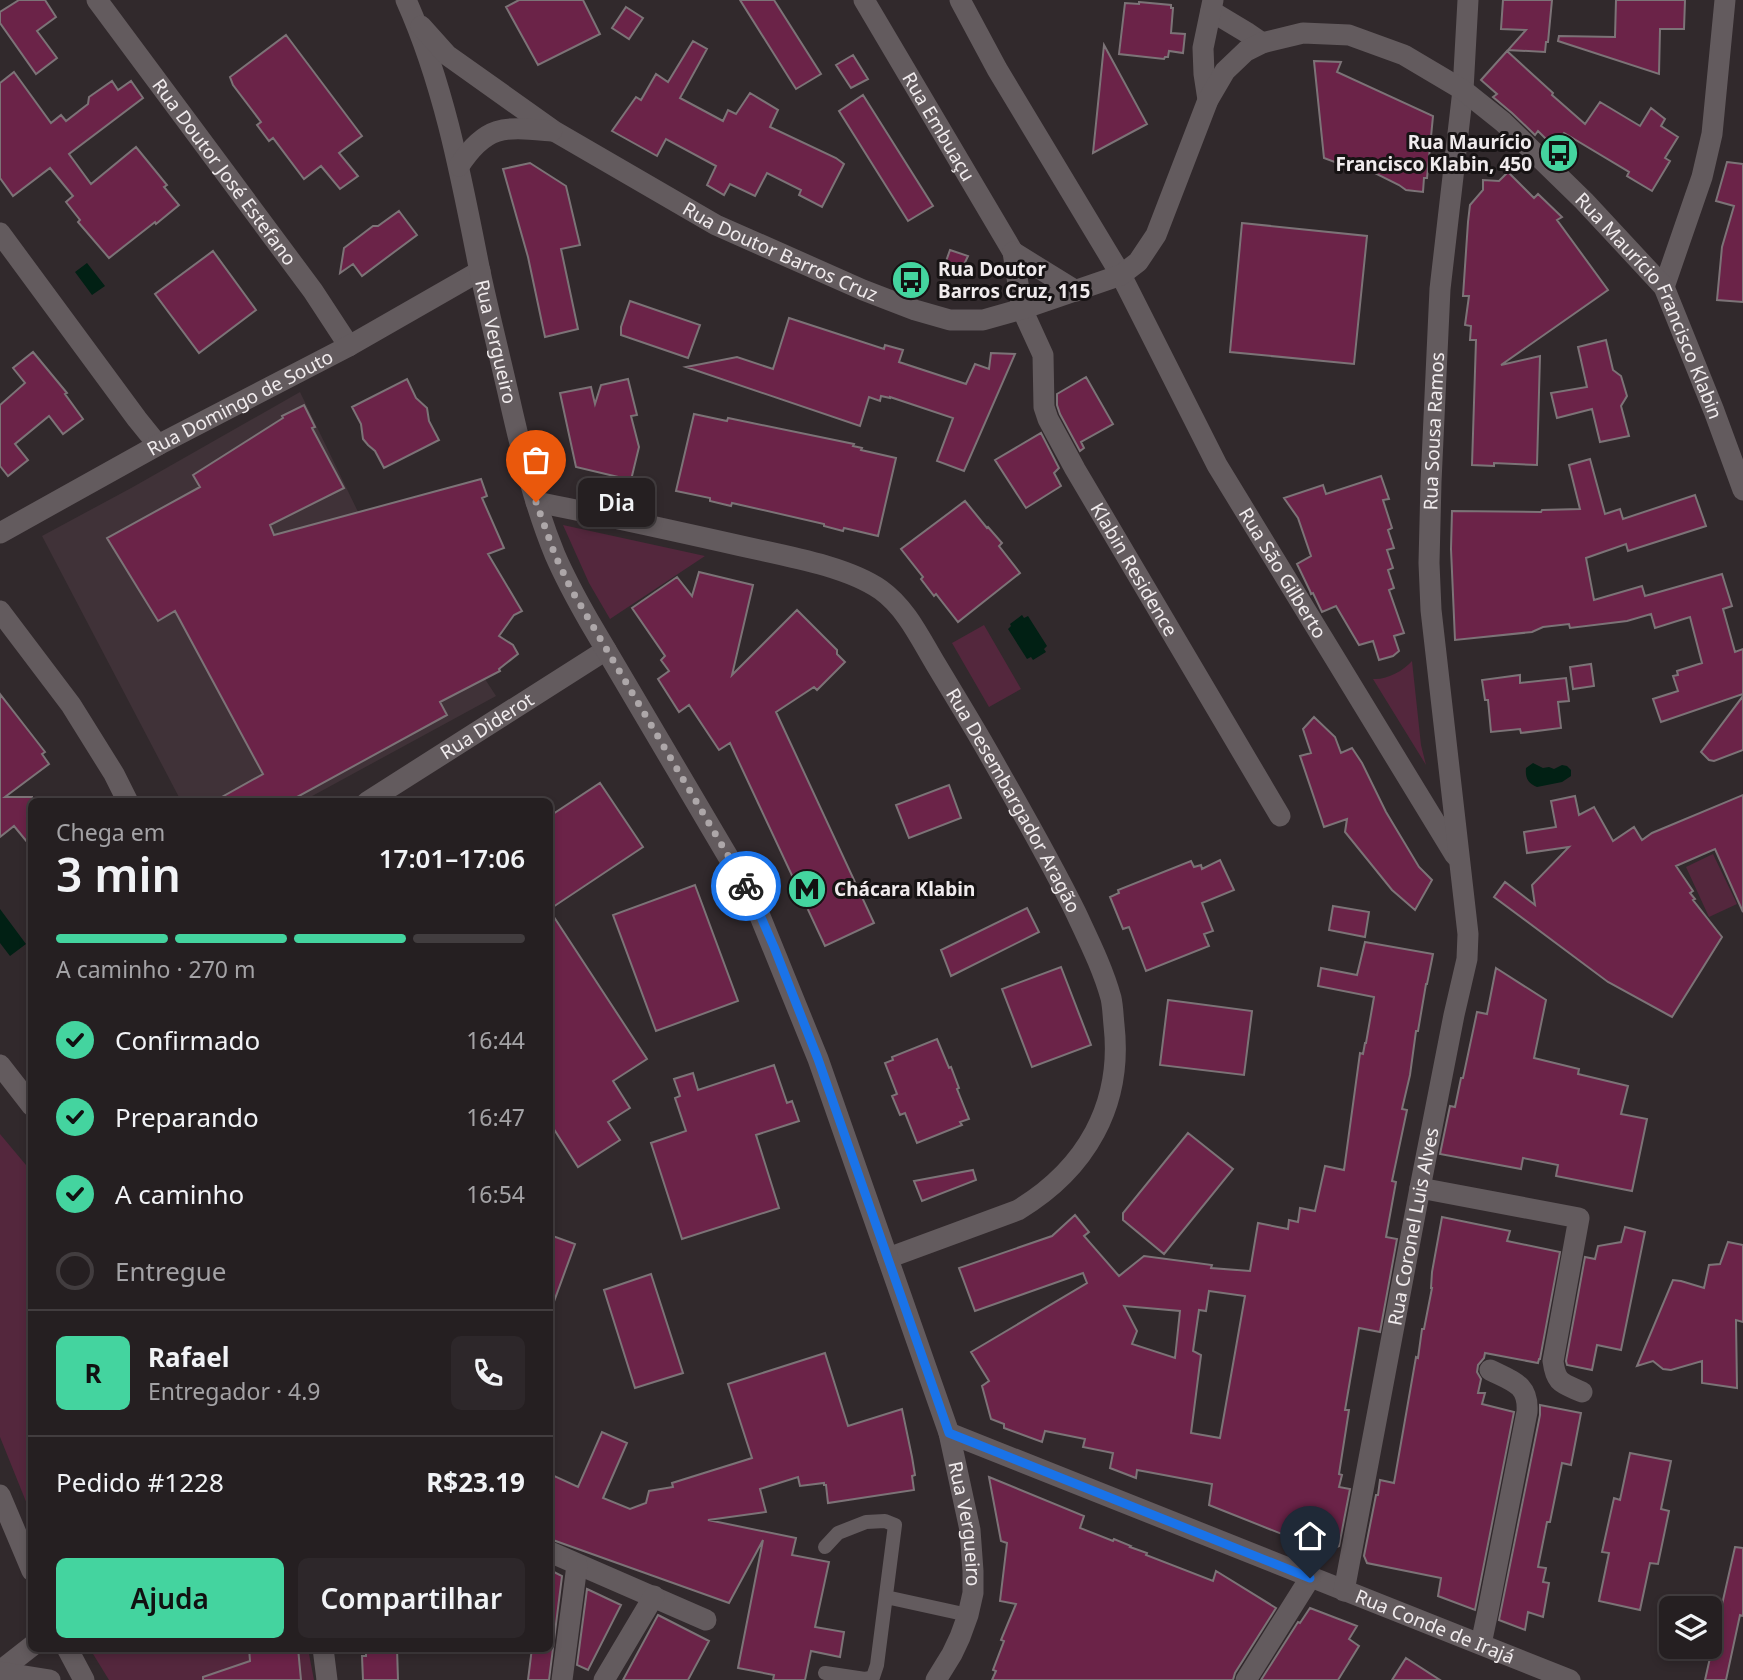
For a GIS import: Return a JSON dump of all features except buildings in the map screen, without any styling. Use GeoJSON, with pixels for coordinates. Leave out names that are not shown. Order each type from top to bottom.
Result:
{"type":"FeatureCollection","features":[{"type":"Feature","properties":{"kind":"street","name":"Rua Doutor José Estefano"},"geometry":{"type":"LineString","coordinates":[[97,0],[313,291],[349,346]]}},
{"type":"Feature","properties":{"kind":"street","name":"Rua Embuaçu"},"geometry":{"type":"LineString","coordinates":[[864,0],[1013,252],[1022,309]]}},
{"type":"Feature","properties":{"kind":"street","name":"Rua São Gilberto"},"geometry":{"type":"LineString","coordinates":[[960,0],[996,69],[1121,275],[1217,465],[1460,862]]}},
{"type":"Feature","properties":{"kind":"street","name":"Rua Sousa Ramos"},"geometry":{"type":"LineString","coordinates":[[1460,862],[1431,610],[1429,563],[1440,289],[1463,90],[1468,0]]}},
{"type":"Feature","properties":{"kind":"street"},"geometry":{"type":"LineString","coordinates":[[1664,287],[1702,177],[1710,145],[1725,0]]}},
{"type":"Feature","properties":{"kind":"street"},"geometry":{"type":"LineString","coordinates":[[1208,100],[1202,48],[1212,6],[1262,43]]}},
{"type":"Feature","properties":{"kind":"street","name":"Rua Doutor Barros Cruz"},"geometry":{"type":"LineString","coordinates":[[411,10],[447,55],[554,131],[716,225],[915,310],[950,320],[983,320],[1121,275]]}},
{"type":"Feature","properties":{"kind":"street","name":"Rua Vergueiro"},"geometry":{"type":"LineString","coordinates":[[411,10],[438,89],[459,166],[521,449],[555,555],[606,650],[753,899],[818,1059],[949,1433],[970,1530],[973,1593],[968,1615],[953,1654],[936,1680]]}},
{"type":"Feature","properties":{"kind":"street","name":"Rua Maurício Francisco Klabin"},"geometry":{"type":"LineString","coordinates":[[1121,275],[1138,262],[1156,235],[1208,100],[1234,61],[1262,43],[1303,33],[1349,35],[1404,55],[1463,90],[1503,122],[1584,201],[1664,287],[1743,490]]}},
{"type":"Feature","properties":{"kind":"street","name":"Rua Doutor Barros Cruz"},"geometry":{"type":"LineString","coordinates":[[459,166],[480,140],[495,131],[514,128],[554,131]]}},
{"type":"Feature","properties":{"kind":"street"},"geometry":{"type":"LineString","coordinates":[[0,233],[158,445]]}},
{"type":"Feature","properties":{"kind":"street","name":"Rua Embuaçu"},"geometry":{"type":"LineString","coordinates":[[1013,252],[1076,290]]}},
{"type":"Feature","properties":{"kind":"street","name":"Rua Domingo de Souto"},"geometry":{"type":"LineString","coordinates":[[0,533],[158,445],[349,346],[480,271]]}},
{"type":"Feature","properties":{"kind":"street","name":"Klabin Residence"},"geometry":{"type":"LineString","coordinates":[[1022,309],[1043,355],[1044,407],[1048,419],[1280,816]]}},
{"type":"Feature","properties":{"kind":"street","name":"Rua Desembargador Aragão"},"geometry":{"type":"LineString","coordinates":[[536,502],[816,563],[863,579],[881,590],[899,605],[965,712],[1045,852],[1096,954],[1112,1001],[1117,1045],[1110,1097],[1091,1140],[1073,1164],[1050,1187],[1018,1210],[888,1258]]}},
{"type":"Feature","properties":{"kind":"street"},"geometry":{"type":"LineString","coordinates":[[0,611],[71,705],[126,798]]}},
{"type":"Feature","properties":{"kind":"street","name":"Rua Diderot"},"geometry":{"type":"LineString","coordinates":[[372,798],[606,650]]}},
{"type":"Feature","properties":{"kind":"street","name":"Rua Coronel Luis Alves"},"geometry":{"type":"LineString","coordinates":[[1344,1591],[1420,1188],[1467,959],[1468,934],[1460,862]]}},
{"type":"Feature","properties":{"kind":"street"},"geometry":{"type":"LineString","coordinates":[[0,1065],[28,1101]]}},
{"type":"Feature","properties":{"kind":"street"},"geometry":{"type":"LineString","coordinates":[[1420,1188],[1578,1218],[1553,1361],[1554,1372],[1559,1381],[1582,1392]]}},
{"type":"Feature","properties":{"kind":"street"},"geometry":{"type":"LineString","coordinates":[[1481,1644],[1528,1402],[1519,1384],[1490,1370]]}},
{"type":"Feature","properties":{"kind":"street","name":"Rua Conde de Irajá"},"geometry":{"type":"LineString","coordinates":[[949,1433],[1570,1680]]}},
{"type":"Feature","properties":{"kind":"street"},"geometry":{"type":"LineString","coordinates":[[0,1494],[28,1560]]}},
{"type":"Feature","properties":{"kind":"street"},"geometry":{"type":"LineString","coordinates":[[553,1553],[654,1595],[706,1620]]}},
{"type":"Feature","properties":{"kind":"street"},"geometry":{"type":"LineString","coordinates":[[562,1680],[577,1565]]}},
{"type":"Feature","properties":{"kind":"street"},"geometry":{"type":"LineString","coordinates":[[1246,1680],[1310,1578]]}},
{"type":"Feature","properties":{"kind":"street"},"geometry":{"type":"LineString","coordinates":[[604,1680],[654,1595]]}},
{"type":"Feature","properties":{"kind":"street"},"geometry":{"type":"LineString","coordinates":[[0,1671],[28,1649]]}},
{"type":"Feature","properties":{"kind":"street"},"geometry":{"type":"LineString","coordinates":[[69,1652],[84,1680]]}},
{"type":"Feature","properties":{"kind":"street"},"geometry":{"type":"LineString","coordinates":[[324,1652],[327,1680]]}},
{"type":"Feature","properties":{"kind":"street"},"geometry":{"type":"LineString","coordinates":[[0,1671],[50,1680]]}},
{"type":"Feature","properties":{"kind":"lane"},"geometry":{"type":"LineString","coordinates":[[825,1547],[838,1533],[866,1522],[885,1521],[895,1525],[877,1665],[873,1677],[865,1679],[825,1673]]}},
{"type":"Feature","properties":{"kind":"lane"},"geometry":{"type":"LineString","coordinates":[[886,1597],[968,1615]]}},
{"type":"Feature","properties":{"kind":"shaded area"},"geometry":{"type":"Polygon","coordinates":[[[87,263],[105,286],[92,295],[75,272],[87,263]]]}},
{"type":"Feature","properties":{"kind":"shaded area"},"geometry":{"type":"Polygon","coordinates":[[[300,392],[404,607],[430,594],[496,696],[309,798],[179,798],[42,536],[300,392]]]}},
{"type":"Feature","properties":{"kind":"shaded area"},"geometry":{"type":"Polygon","coordinates":[[[563,525],[705,556],[610,619],[589,583],[563,525]]]}},
{"type":"Feature","properties":{"kind":"shaded area"},"geometry":{"type":"Polygon","coordinates":[[[1022,615],[1024,618],[1028,616],[1047,646],[1044,649],[1046,652],[1033,660],[1031,657],[1027,659],[1008,629],[1010,624],[1022,615]]]}},
{"type":"Feature","properties":{"kind":"shaded area"},"geometry":{"type":"Polygon","coordinates":[[[984,625],[1021,689],[989,707],[952,643],[984,625]]]}},
{"type":"Feature","properties":{"kind":"shaded area"},"geometry":{"type":"Polygon","coordinates":[[[1412,661],[1421,745],[1426,765],[1373,679],[1394,674],[1412,661]]]}},
{"type":"Feature","properties":{"kind":"shaded area"},"geometry":{"type":"Polygon","coordinates":[[[1533,763],[1554,769],[1567,766],[1571,770],[1571,776],[1562,782],[1537,787],[1529,782],[1526,775],[1526,768],[1533,763]]]}},
{"type":"Feature","properties":{"kind":"shaded area"},"geometry":{"type":"Polygon","coordinates":[[[1713,854],[1737,904],[1709,917],[1686,867],[1713,854]]]}},
{"type":"Feature","properties":{"kind":"shaded area"},"geometry":{"type":"Polygon","coordinates":[[[0,909],[26,944],[10,956],[0,943],[0,909]]]}},
{"type":"Feature","properties":{"kind":"shaded area"},"geometry":{"type":"Polygon","coordinates":[[[0,1134],[28,1167],[28,1507],[0,1437],[0,1134]]]}},
{"type":"Feature","properties":{"kind":"shaded area"},"geometry":{"type":"Polygon","coordinates":[[[92,1652],[309,1652],[314,1680],[109,1680],[92,1652]]]}},
{"type":"Feature","properties":{"kind":"way so far"},"geometry":{"type":"LineString","coordinates":[[536,502],[555,555],[571,589],[746,886]]}},
{"type":"Feature","properties":{"kind":"place","name":"Rua Maurício Francisco Klabin, 450"},"geometry":{"type":"Point","coordinates":[1559,153]}},
{"type":"Feature","properties":{"kind":"place","name":"Rua Doutor Barros Cruz, 115"},"geometry":{"type":"Point","coordinates":[911,280]}},
{"type":"Feature","properties":{"kind":"place","name":"Dia"},"geometry":{"type":"Point","coordinates":[536,502]}},
{"type":"Feature","properties":{"kind":"place","name":"Chácara Klabin"},"geometry":{"type":"Point","coordinates":[807,889]}},
{"type":"Feature","properties":{"kind":"route"},"geometry":{"type":"LineString","coordinates":[[746,886],[774,947],[818,1059],[949,1433],[1310,1578]]}}]}
